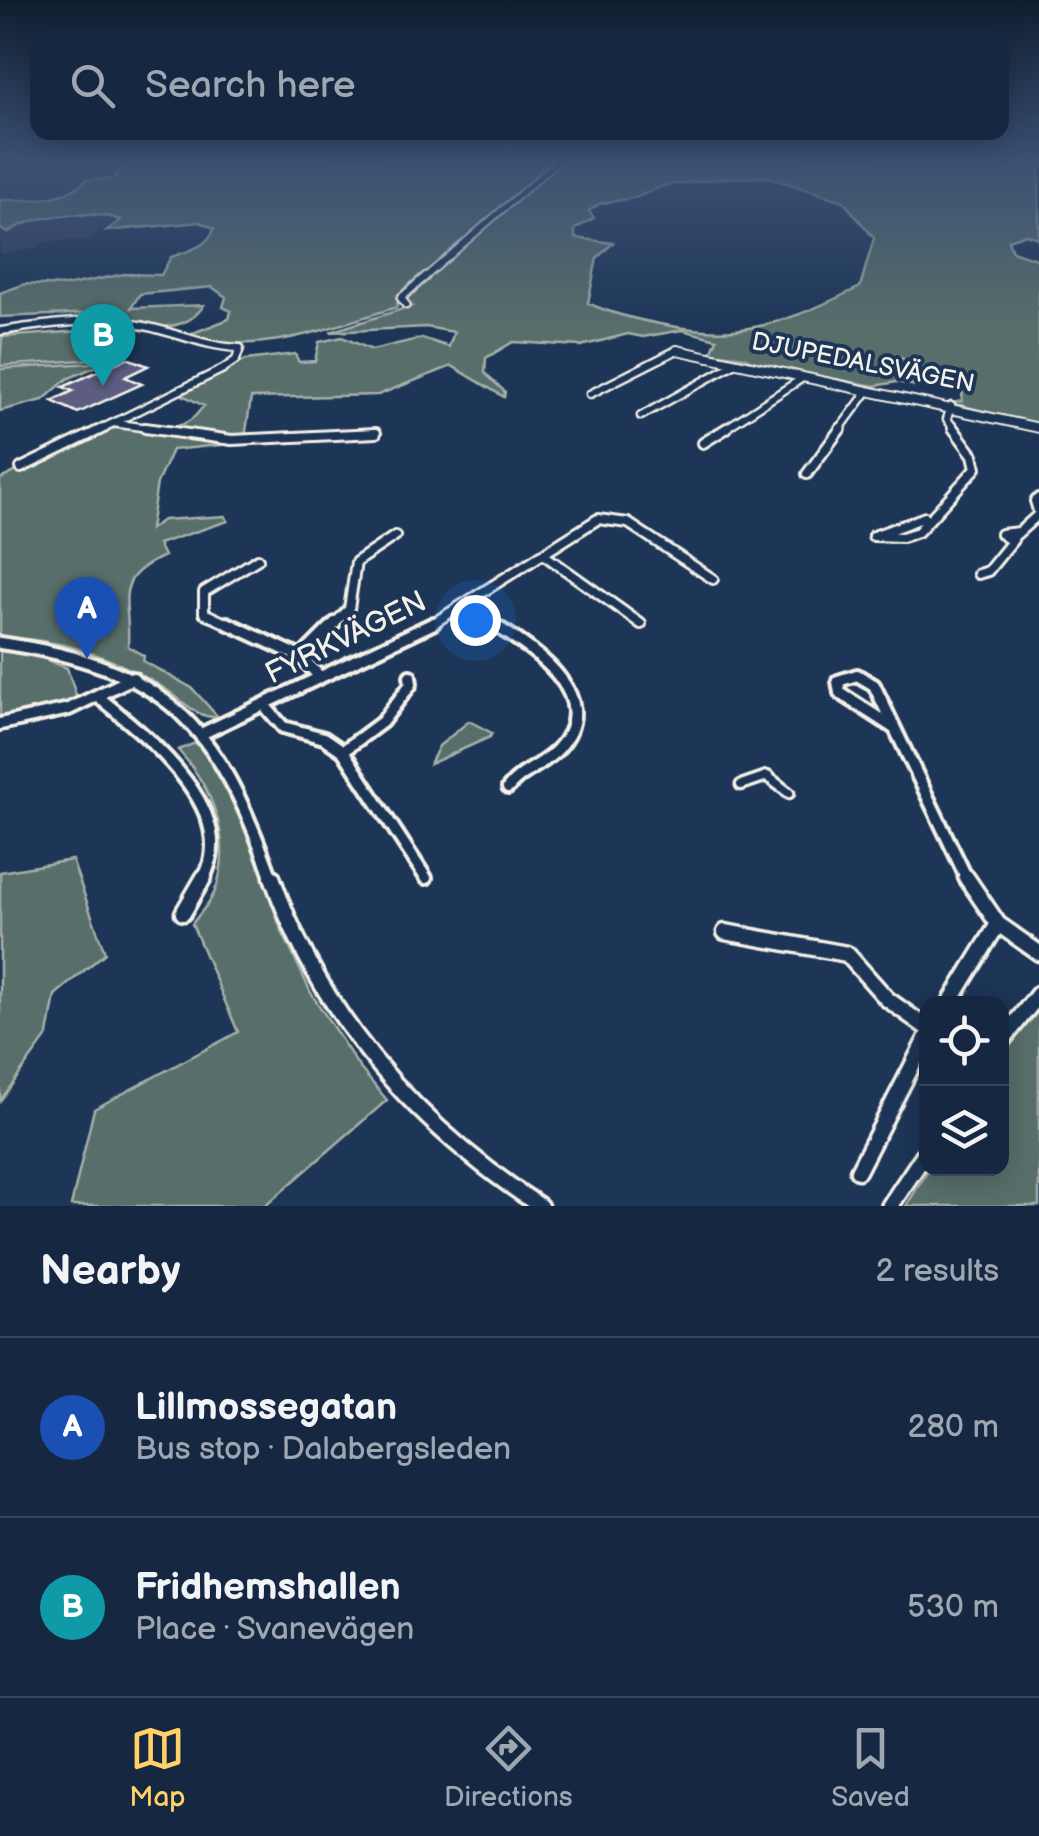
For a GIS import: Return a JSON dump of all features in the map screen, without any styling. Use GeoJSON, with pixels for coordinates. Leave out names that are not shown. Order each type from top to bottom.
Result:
{"type":"FeatureCollection","features":[{"type":"Feature","properties":{"kind":"street"},"geometry":{"type":"LineString","coordinates":[[406,306],[401,298],[495,216]]}},
{"type":"Feature","properties":{"kind":"street"},"geometry":{"type":"LineString","coordinates":[[0,330],[122,323],[145,326],[194,344],[240,348],[236,360],[223,369],[22,468]]}},
{"type":"Feature","properties":{"kind":"street"},"geometry":{"type":"LineString","coordinates":[[590,394],[677,350]]}},
{"type":"Feature","properties":{"kind":"street","name":"DJUPEDALSVÄGEN"},"geometry":{"type":"LineString","coordinates":[[677,350],[1039,428]]}},
{"type":"Feature","properties":{"kind":"street"},"geometry":{"type":"LineString","coordinates":[[640,416],[736,364]]}},
{"type":"Feature","properties":{"kind":"street"},"geometry":{"type":"LineString","coordinates":[[703,443],[801,379]]}},
{"type":"Feature","properties":{"kind":"street"},"geometry":{"type":"LineString","coordinates":[[807,474],[867,392]]}},
{"type":"Feature","properties":{"kind":"street"},"geometry":{"type":"LineString","coordinates":[[915,534],[925,517],[966,479],[976,464],[947,419],[950,410]]}},
{"type":"Feature","properties":{"kind":"street"},"geometry":{"type":"LineString","coordinates":[[113,423],[232,440],[376,433]]}},
{"type":"Feature","properties":{"kind":"street"},"geometry":{"type":"LineString","coordinates":[[978,574],[988,572],[1039,514],[1034,501],[1039,498]]}},
{"type":"Feature","properties":{"kind":"street"},"geometry":{"type":"LineString","coordinates":[[915,534],[874,536],[925,517]]}},
{"type":"Feature","properties":{"kind":"street","name":"FYRKVÄGEN"},"geometry":{"type":"LineString","coordinates":[[201,734],[463,607],[592,522],[612,518],[628,523],[713,579]]}},
{"type":"Feature","properties":{"kind":"street"},"geometry":{"type":"LineString","coordinates":[[904,526],[915,534]]}},
{"type":"Feature","properties":{"kind":"street"},"geometry":{"type":"LineString","coordinates":[[302,657],[349,609],[356,562],[395,536]]}},
{"type":"Feature","properties":{"kind":"street"},"geometry":{"type":"LineString","coordinates":[[543,554],[642,624]]}},
{"type":"Feature","properties":{"kind":"street"},"geometry":{"type":"LineString","coordinates":[[258,559],[204,592],[204,613],[302,657],[320,677]]}},
{"type":"Feature","properties":{"kind":"street"},"geometry":{"type":"LineString","coordinates":[[463,607],[550,663],[572,692],[574,713],[564,741],[549,757],[514,778],[508,788]]}},
{"type":"Feature","properties":{"kind":"street"},"geometry":{"type":"LineString","coordinates":[[0,643],[63,651],[133,678],[174,705],[201,734],[242,796],[287,924],[319,987],[372,1062],[478,1165],[540,1206]]}},
{"type":"Feature","properties":{"kind":"street"},"geometry":{"type":"LineString","coordinates":[[894,728],[840,693],[838,681],[854,674],[866,677],[894,728],[969,884],[998,924],[1039,953]]}},
{"type":"Feature","properties":{"kind":"street"},"geometry":{"type":"LineString","coordinates":[[342,750],[375,733],[412,684],[410,676]]}},
{"type":"Feature","properties":{"kind":"street"},"geometry":{"type":"LineString","coordinates":[[0,724],[66,713],[101,699],[133,678]]}},
{"type":"Feature","properties":{"kind":"street"},"geometry":{"type":"LineString","coordinates":[[101,699],[163,750],[207,815],[212,841],[208,870],[182,914]]}},
{"type":"Feature","properties":{"kind":"street"},"geometry":{"type":"LineString","coordinates":[[264,704],[284,726],[324,738],[342,750],[426,878]]}},
{"type":"Feature","properties":{"kind":"street"},"geometry":{"type":"LineString","coordinates":[[740,786],[767,776],[788,793]]}},
{"type":"Feature","properties":{"kind":"street"},"geometry":{"type":"LineString","coordinates":[[953,996],[998,924]]}},
{"type":"Feature","properties":{"kind":"street"},"geometry":{"type":"LineString","coordinates":[[725,932],[847,954],[887,999],[919,1022]]}},
{"type":"Feature","properties":{"kind":"street"},"geometry":{"type":"LineString","coordinates":[[1009,1031],[1039,994]]}},
{"type":"Feature","properties":{"kind":"street"},"geometry":{"type":"LineString","coordinates":[[858,1172],[919,1053]]}},
{"type":"Feature","properties":{"kind":"street"},"geometry":{"type":"LineString","coordinates":[[890,1206],[919,1162]]}},
{"type":"Feature","properties":{"kind":"shaded area"},"geometry":{"type":"Polygon","coordinates":[[[34,218],[122,219],[94,234],[91,240],[42,242],[37,248],[0,254],[0,229],[8,233],[34,218]]]}},
{"type":"Feature","properties":{"kind":"green space"},"geometry":{"type":"Polygon","coordinates":[[[0,216],[61,216],[32,222],[8,233],[0,229],[0,216]]]}},
{"type":"Feature","properties":{"kind":"green space"},"geometry":{"type":"Polygon","coordinates":[[[104,216],[493,216],[398,299],[397,307],[292,338],[240,343],[185,336],[229,319],[231,311],[223,307],[226,297],[212,287],[140,294],[131,308],[204,305],[196,315],[176,325],[116,320],[125,312],[0,317],[0,293],[25,284],[65,286],[124,274],[161,275],[171,257],[197,247],[214,228],[200,222],[106,231],[121,220],[104,216]]]}},
{"type":"Feature","properties":{"kind":"green space"},"geometry":{"type":"Polygon","coordinates":[[[498,216],[593,216],[575,229],[575,238],[613,243],[597,258],[588,303],[660,324],[718,331],[783,320],[860,287],[874,238],[856,216],[1039,216],[1039,247],[1038,238],[1026,234],[1008,240],[1012,251],[1039,260],[1039,426],[952,403],[962,401],[963,384],[893,355],[892,358],[924,376],[917,378],[916,386],[897,382],[874,386],[759,365],[744,357],[711,353],[717,339],[682,330],[643,337],[628,334],[581,346],[513,342],[486,358],[485,373],[505,392],[504,397],[452,366],[378,395],[251,398],[245,438],[207,440],[240,443],[172,450],[157,483],[150,529],[163,520],[225,516],[228,521],[158,544],[164,556],[136,574],[127,593],[128,646],[144,656],[143,661],[192,688],[218,717],[196,712],[164,688],[105,658],[66,645],[0,637],[0,479],[106,429],[164,428],[186,422],[204,406],[179,393],[246,360],[295,354],[299,362],[315,361],[319,342],[342,337],[372,350],[422,338],[449,347],[454,332],[426,327],[330,332],[412,306],[405,299],[498,216]]]}},
{"type":"Feature","properties":{"kind":"green space"},"geometry":{"type":"Polygon","coordinates":[[[107,329],[97,359],[0,366],[2,337],[107,329]]]}},
{"type":"Feature","properties":{"kind":"green space"},"geometry":{"type":"Polygon","coordinates":[[[106,362],[67,379],[43,400],[0,411],[0,369],[106,362]]]}},
{"type":"Feature","properties":{"kind":"green space"},"geometry":{"type":"Polygon","coordinates":[[[0,651],[35,655],[67,668],[79,704],[0,720],[0,651]]]}},
{"type":"Feature","properties":{"kind":"green space"},"geometry":{"type":"Polygon","coordinates":[[[469,721],[492,733],[490,737],[430,764],[439,746],[469,721]]]}},
{"type":"Feature","properties":{"kind":"green space"},"geometry":{"type":"Polygon","coordinates":[[[200,741],[238,800],[280,927],[311,993],[359,1067],[387,1100],[265,1206],[71,1206],[94,1109],[238,1032],[192,924],[215,891],[222,853],[221,834],[210,797],[178,750],[200,741]]]}},
{"type":"Feature","properties":{"kind":"green space"},"geometry":{"type":"Polygon","coordinates":[[[72,860],[105,953],[55,995],[48,1035],[0,1101],[0,872],[72,860]]]}},
{"type":"Feature","properties":{"kind":"green space"},"geometry":{"type":"Polygon","coordinates":[[[1039,1007],[1039,1206],[906,1206],[925,1176],[1009,1176],[1009,1046],[1039,1007]]]}},
{"type":"Feature","properties":{"kind":"building"},"geometry":{"type":"Polygon","coordinates":[[[127,358],[148,366],[125,377],[142,384],[78,413],[52,401],[73,391],[63,387],[127,358]]]}},
{"type":"Feature","properties":{"kind":"place","name":"Fridhemshallen"},"geometry":{"type":"Point","coordinates":[103,386]}},
{"type":"Feature","properties":{"kind":"place","name":"Lillmossegatan"},"geometry":{"type":"Point","coordinates":[87,659]}}]}
